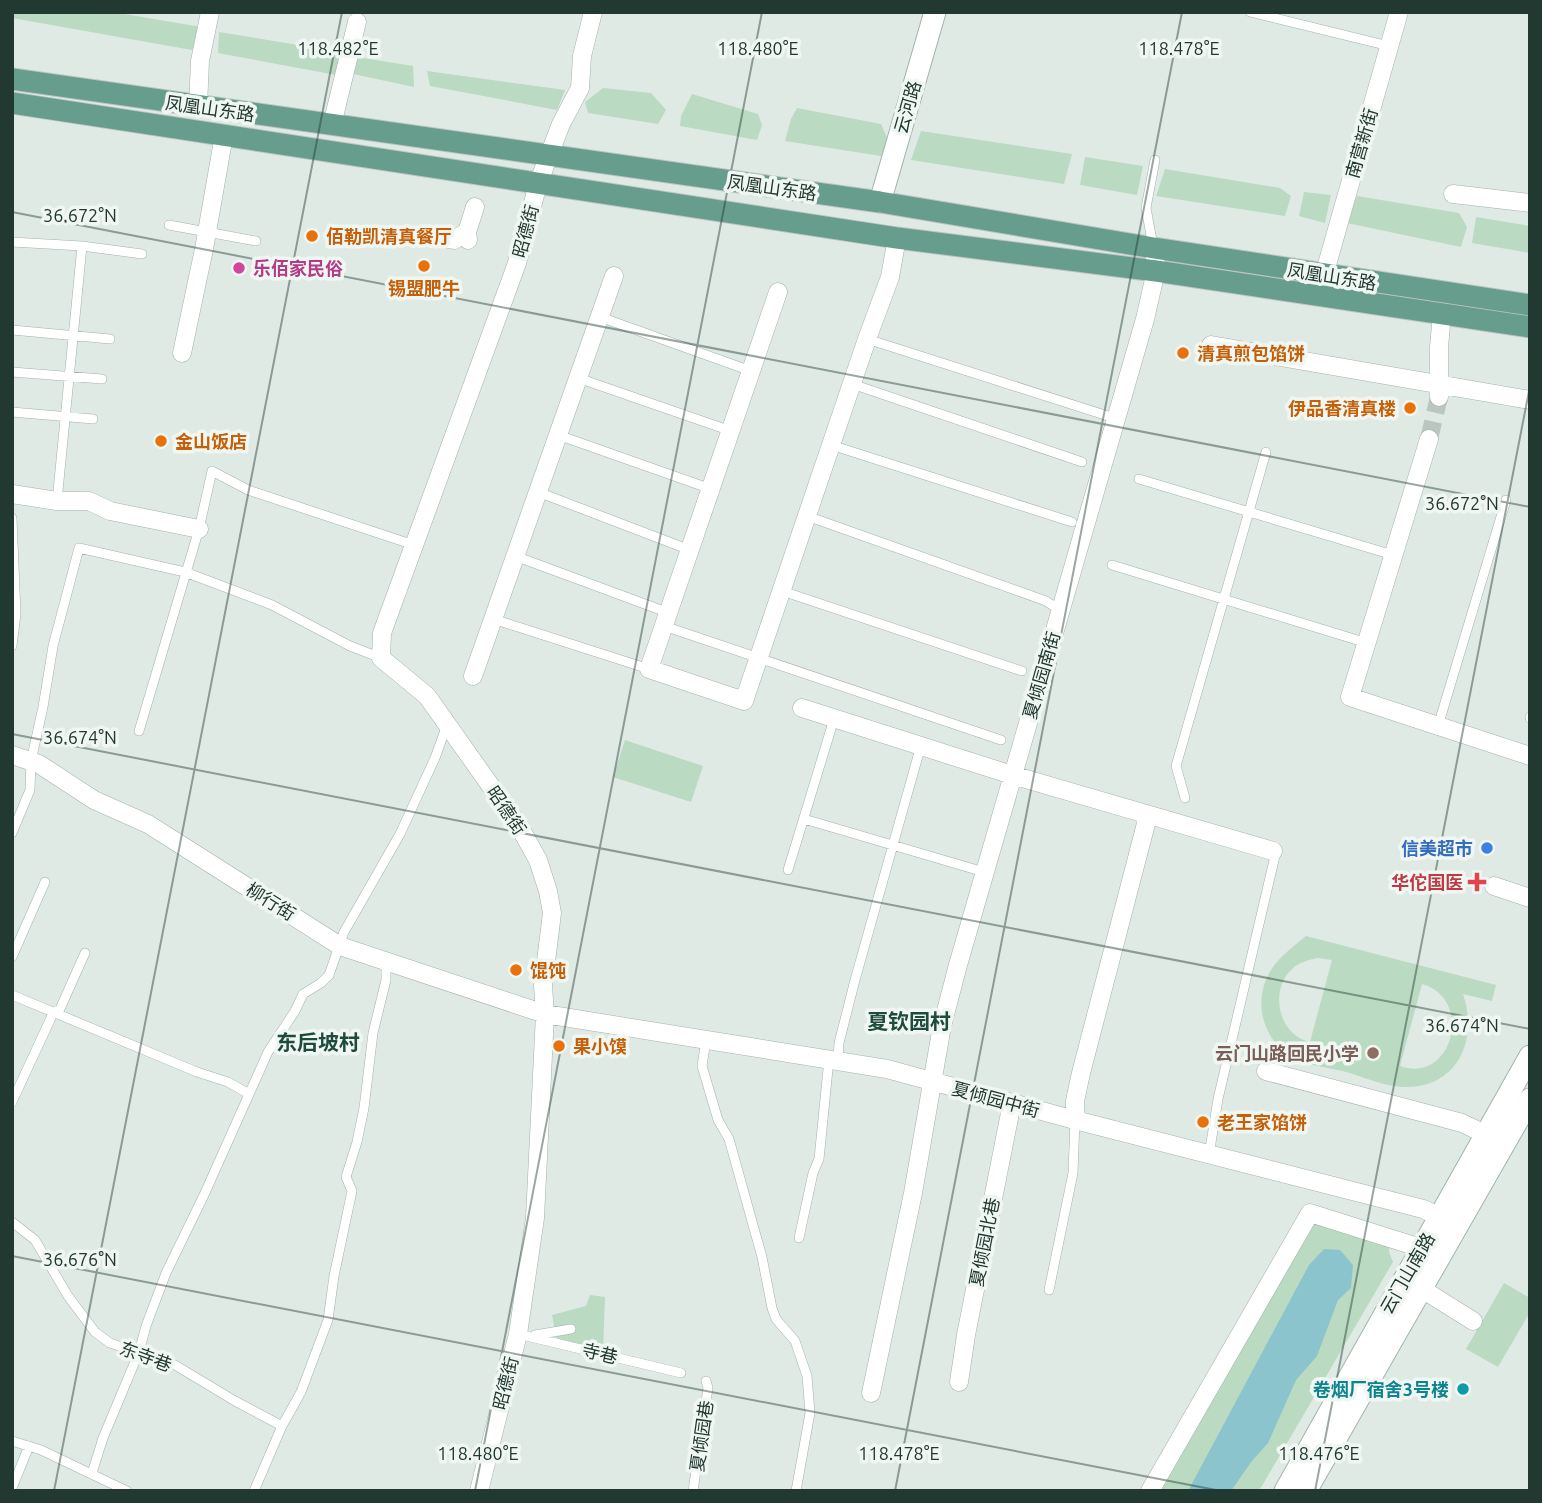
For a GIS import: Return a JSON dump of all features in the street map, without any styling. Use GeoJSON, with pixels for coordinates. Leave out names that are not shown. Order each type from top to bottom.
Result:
{"type":"FeatureCollection","features":[{"type":"Feature","properties":{"kind":"main road","name":"云河路"},"geometry":{"type":"LineString","coordinates":[[880,202],[935,12]]}},
{"type":"Feature","properties":{"kind":"main road","name":"凤凰山东路"},"geometry":{"type":"LineString","coordinates":[[12,79],[880,202],[1324,275],[1530,305]]}},
{"type":"Feature","properties":{"kind":"main road","name":"凤凰山东路"},"geometry":{"type":"LineString","coordinates":[[12,103],[897,238],[1156,271],[1530,327]]}},
{"type":"Feature","properties":{"kind":"main road","name":"云门山南路"},"geometry":{"type":"LineString","coordinates":[[1285,1491],[1530,1056]]}},
{"type":"Feature","properties":{"kind":"main road","name":"云门山南路"},"geometry":{"type":"LineString","coordinates":[[1306,1491],[1527,1111]]}},
{"type":"Feature","properties":{"kind":"street"},"geometry":{"type":"LineString","coordinates":[[198,106],[200,61],[210,12]]}},
{"type":"Feature","properties":{"kind":"street","name":"昭德街"},"geometry":{"type":"LineString","coordinates":[[479,1491],[523,1335],[535,1217],[545,1014],[543,986],[552,913],[538,860],[519,826],[427,696],[381,658],[382,633],[517,263],[548,156],[580,88],[582,56],[593,12]]}},
{"type":"Feature","properties":{"kind":"street","name":"南营新街"},"geometry":{"type":"LineString","coordinates":[[1324,275],[1399,12]]}},
{"type":"Feature","properties":{"kind":"street"},"geometry":{"type":"LineString","coordinates":[[332,125],[357,22]]}},
{"type":"Feature","properties":{"kind":"street"},"geometry":{"type":"LineString","coordinates":[[182,353],[224,135]]}},
{"type":"Feature","properties":{"kind":"street"},"geometry":{"type":"LineString","coordinates":[[1453,194],[1530,203]]}},
{"type":"Feature","properties":{"kind":"street"},"geometry":{"type":"LineString","coordinates":[[437,237],[454,240],[467,236],[475,207]]}},
{"type":"Feature","properties":{"kind":"street"},"geometry":{"type":"LineString","coordinates":[[778,292],[649,669],[744,701],[890,277],[897,238]]}},
{"type":"Feature","properties":{"kind":"street","name":"夏倾园南街"},"geometry":{"type":"LineString","coordinates":[[871,1393],[942,1026],[1144,319],[1156,271],[1154,248]]}},
{"type":"Feature","properties":{"kind":"street"},"geometry":{"type":"LineString","coordinates":[[472,677],[614,276]]}},
{"type":"Feature","properties":{"kind":"street"},"geometry":{"type":"LineString","coordinates":[[1439,391],[1442,314]]}},
{"type":"Feature","properties":{"kind":"street"},"geometry":{"type":"LineString","coordinates":[[1211,345],[1439,391],[1530,400]]}},
{"type":"Feature","properties":{"kind":"street"},"geometry":{"type":"LineString","coordinates":[[1429,439],[1350,697],[1530,756]]}},
{"type":"Feature","properties":{"kind":"street"},"geometry":{"type":"LineString","coordinates":[[12,494],[57,501],[89,501],[110,511],[199,529]]}},
{"type":"Feature","properties":{"kind":"street"},"geometry":{"type":"LineString","coordinates":[[802,708],[1012,775],[1273,851]]}},
{"type":"Feature","properties":{"kind":"street","name":"柳行街"},"geometry":{"type":"LineString","coordinates":[[12,755],[38,764],[94,800],[148,824],[340,946],[545,1014]]}},
{"type":"Feature","properties":{"kind":"street"},"geometry":{"type":"LineString","coordinates":[[1075,1120],[1075,1101],[1148,816]]}},
{"type":"Feature","properties":{"kind":"street"},"geometry":{"type":"LineString","coordinates":[[1494,887],[1530,898]]}},
{"type":"Feature","properties":{"kind":"street","name":"夏倾园中街"},"geometry":{"type":"LineString","coordinates":[[545,1014],[887,1069],[1423,1209],[1440,1217]]}},
{"type":"Feature","properties":{"kind":"street"},"geometry":{"type":"LineString","coordinates":[[1266,1071],[1462,1123],[1485,1134]]}},
{"type":"Feature","properties":{"kind":"street","name":"夏倾园北巷"},"geometry":{"type":"LineString","coordinates":[[959,1382],[1012,1103]]}},
{"type":"Feature","properties":{"kind":"street"},"geometry":{"type":"LineString","coordinates":[[1150,1491],[1310,1213],[1421,1248]]}},
{"type":"Feature","properties":{"kind":"street"},"geometry":{"type":"LineString","coordinates":[[1422,1289],[1473,1321]]}},
{"type":"Feature","properties":{"kind":"lane"},"geometry":{"type":"LineString","coordinates":[[1251,12],[1389,46]]}},
{"type":"Feature","properties":{"kind":"lane"},"geometry":{"type":"LineString","coordinates":[[1154,160],[1146,208],[1154,248]]}},
{"type":"Feature","properties":{"kind":"lane"},"geometry":{"type":"LineString","coordinates":[[169,225],[257,241]]}},
{"type":"Feature","properties":{"kind":"lane"},"geometry":{"type":"LineString","coordinates":[[12,242],[82,246],[142,254]]}},
{"type":"Feature","properties":{"kind":"lane"},"geometry":{"type":"LineString","coordinates":[[57,501],[82,246]]}},
{"type":"Feature","properties":{"kind":"lane"},"geometry":{"type":"LineString","coordinates":[[600,317],[751,371]]}},
{"type":"Feature","properties":{"kind":"lane"},"geometry":{"type":"LineString","coordinates":[[12,330],[110,339]]}},
{"type":"Feature","properties":{"kind":"lane"},"geometry":{"type":"LineString","coordinates":[[867,339],[1108,416]]}},
{"type":"Feature","properties":{"kind":"lane"},"geometry":{"type":"LineString","coordinates":[[12,372],[102,379]]}},
{"type":"Feature","properties":{"kind":"lane"},"geometry":{"type":"LineString","coordinates":[[578,378],[731,431]]}},
{"type":"Feature","properties":{"kind":"lane"},"geometry":{"type":"LineString","coordinates":[[852,384],[1082,462]]}},
{"type":"Feature","properties":{"kind":"lane"},"geometry":{"type":"LineString","coordinates":[[12,412],[93,419]]}},
{"type":"Feature","properties":{"kind":"lane"},"geometry":{"type":"LineString","coordinates":[[558,435],[711,489]]}},
{"type":"Feature","properties":{"kind":"lane"},"geometry":{"type":"LineString","coordinates":[[831,445],[1072,522]]}},
{"type":"Feature","properties":{"kind":"lane"},"geometry":{"type":"LineString","coordinates":[[1185,798],[1176,766],[1266,452]]}},
{"type":"Feature","properties":{"kind":"lane"},"geometry":{"type":"LineString","coordinates":[[139,731],[199,529],[212,471],[247,489],[414,545]]}},
{"type":"Feature","properties":{"kind":"lane"},"geometry":{"type":"LineString","coordinates":[[1139,480],[1393,555]]}},
{"type":"Feature","properties":{"kind":"lane"},"geometry":{"type":"LineString","coordinates":[[538,492],[690,550]]}},
{"type":"Feature","properties":{"kind":"lane"},"geometry":{"type":"LineString","coordinates":[[1438,726],[1506,500]]}},
{"type":"Feature","properties":{"kind":"lane"},"geometry":{"type":"LineString","coordinates":[[807,516],[1046,601],[1055,607]]}},
{"type":"Feature","properties":{"kind":"lane"},"geometry":{"type":"LineString","coordinates":[[12,517],[16,614],[12,646]]}},
{"type":"Feature","properties":{"kind":"lane"},"geometry":{"type":"LineString","coordinates":[[12,833],[30,790],[31,761],[44,707],[52,646],[79,548],[185,572],[272,605],[350,646],[381,658]]}},
{"type":"Feature","properties":{"kind":"lane"},"geometry":{"type":"LineString","coordinates":[[515,556],[759,658],[1001,740]]}},
{"type":"Feature","properties":{"kind":"lane"},"geometry":{"type":"LineString","coordinates":[[1112,565],[1367,643]]}},
{"type":"Feature","properties":{"kind":"lane"},"geometry":{"type":"LineString","coordinates":[[782,590],[1022,671]]}},
{"type":"Feature","properties":{"kind":"lane"},"geometry":{"type":"LineString","coordinates":[[493,619],[649,669]]}},
{"type":"Feature","properties":{"kind":"lane"},"geometry":{"type":"LineString","coordinates":[[788,870],[834,719]]}},
{"type":"Feature","properties":{"kind":"lane"},"geometry":{"type":"LineString","coordinates":[[92,1473],[166,1273],[268,1052],[303,994],[329,975],[344,932],[400,834],[447,725]]}},
{"type":"Feature","properties":{"kind":"lane"},"geometry":{"type":"LineString","coordinates":[[799,1238],[813,1172],[819,1159],[833,1060],[922,747]]}},
{"type":"Feature","properties":{"kind":"lane"},"geometry":{"type":"LineString","coordinates":[[804,819],[984,872]]}},
{"type":"Feature","properties":{"kind":"lane"},"geometry":{"type":"LineString","coordinates":[[1209,1154],[1218,1099],[1275,856],[1273,851]]}},
{"type":"Feature","properties":{"kind":"lane"},"geometry":{"type":"LineString","coordinates":[[12,957],[45,882]]}},
{"type":"Feature","properties":{"kind":"lane"},"geometry":{"type":"LineString","coordinates":[[12,1102],[53,1013],[60,1009],[85,953]]}},
{"type":"Feature","properties":{"kind":"lane"},"geometry":{"type":"LineString","coordinates":[[254,1491],[282,1426],[301,1392],[328,1320],[334,1276],[352,1191],[346,1177],[362,1119],[373,1033],[386,980],[386,961]]}},
{"type":"Feature","properties":{"kind":"lane"},"geometry":{"type":"LineString","coordinates":[[12,995],[228,1082],[249,1094]]}},
{"type":"Feature","properties":{"kind":"lane"},"geometry":{"type":"LineString","coordinates":[[706,1040],[702,1066],[718,1120],[729,1139],[762,1257],[772,1308],[776,1319],[795,1341],[807,1376],[810,1413],[796,1491]]}},
{"type":"Feature","properties":{"kind":"lane"},"geometry":{"type":"LineString","coordinates":[[1049,1290],[1073,1173],[1075,1120]]}},
{"type":"Feature","properties":{"kind":"lane","name":"东寺巷"},"geometry":{"type":"LineString","coordinates":[[12,1222],[35,1240],[68,1296],[95,1332],[110,1343],[176,1365],[282,1426]]}},
{"type":"Feature","properties":{"kind":"lane"},"geometry":{"type":"LineString","coordinates":[[523,1335],[571,1329]]}},
{"type":"Feature","properties":{"kind":"lane","name":"寺巷"},"geometry":{"type":"LineString","coordinates":[[523,1335],[681,1373]]}},
{"type":"Feature","properties":{"kind":"lane","name":"夏倾园巷"},"geometry":{"type":"LineString","coordinates":[[693,1491],[708,1388],[706,1381]]}},
{"type":"Feature","properties":{"kind":"lane"},"geometry":{"type":"LineString","coordinates":[[12,1441],[92,1473],[127,1491]]}},
{"type":"Feature","properties":{"kind":"lane"},"geometry":{"type":"LineString","coordinates":[[12,1488],[29,1446]]}},
{"type":"Feature","properties":{"kind":"green space"},"geometry":{"type":"Polygon","coordinates":[[[12,12],[113,12],[201,27],[192,50],[12,18],[12,12]]]}},
{"type":"Feature","properties":{"kind":"green space"},"geometry":{"type":"Polygon","coordinates":[[[219,32],[341,52],[336,75],[218,53],[219,32]]]}},
{"type":"Feature","properties":{"kind":"green space"},"geometry":{"type":"Polygon","coordinates":[[[357,57],[413,66],[414,87],[353,74],[357,57]]]}},
{"type":"Feature","properties":{"kind":"green space"},"geometry":{"type":"Polygon","coordinates":[[[427,71],[565,90],[557,110],[430,86],[427,71]]]}},
{"type":"Feature","properties":{"kind":"green space"},"geometry":{"type":"Polygon","coordinates":[[[603,88],[651,93],[666,110],[658,124],[588,113],[585,102],[603,88]]]}},
{"type":"Feature","properties":{"kind":"green space"},"geometry":{"type":"Polygon","coordinates":[[[692,94],[758,114],[762,125],[757,140],[680,126],[681,116],[692,94]]]}},
{"type":"Feature","properties":{"kind":"green space"},"geometry":{"type":"Polygon","coordinates":[[[797,108],[881,124],[888,140],[881,156],[785,141],[797,108]]]}},
{"type":"Feature","properties":{"kind":"green space"},"geometry":{"type":"Polygon","coordinates":[[[921,131],[1072,154],[1064,184],[911,160],[921,131]]]}},
{"type":"Feature","properties":{"kind":"green space"},"geometry":{"type":"Polygon","coordinates":[[[1085,157],[1143,166],[1137,195],[1080,185],[1085,157]]]}},
{"type":"Feature","properties":{"kind":"green space"},"geometry":{"type":"Polygon","coordinates":[[[1165,169],[1280,188],[1291,196],[1285,216],[1156,196],[1165,169]]]}},
{"type":"Feature","properties":{"kind":"green space"},"geometry":{"type":"Polygon","coordinates":[[[1304,192],[1331,195],[1325,223],[1299,216],[1304,192]]]}},
{"type":"Feature","properties":{"kind":"green space"},"geometry":{"type":"Polygon","coordinates":[[[1357,196],[1459,213],[1467,227],[1461,247],[1347,223],[1357,196]]]}},
{"type":"Feature","properties":{"kind":"green space"},"geometry":{"type":"Polygon","coordinates":[[[1476,217],[1530,226],[1530,253],[1472,243],[1476,217]]]}},
{"type":"Feature","properties":{"kind":"green space"},"geometry":{"type":"Polygon","coordinates":[[[625,740],[703,766],[691,802],[613,777],[625,740]]]}},
{"type":"Feature","properties":{"kind":"green space"},"geometry":{"type":"Polygon","coordinates":[[[1306,936],[1496,985],[1492,1001],[1463,994],[1468,1028],[1465,1044],[1450,1071],[1437,1080],[1422,1085],[1388,1085],[1304,1062],[1277,1044],[1264,1021],[1262,995],[1265,982],[1282,956],[1306,936]],[[1318,958],[1292,969],[1285,978],[1279,999],[1280,1011],[1290,1031],[1310,1042],[1332,960],[1318,958]],[[1422,984],[1400,1066],[1418,1069],[1433,1063],[1444,1052],[1450,1038],[1452,1022],[1448,1006],[1438,993],[1422,984]]]}},
{"type":"Feature","properties":{"kind":"green space"},"geometry":{"type":"Polygon","coordinates":[[[1315,1221],[1391,1240],[1389,1252],[1393,1262],[1259,1491],[1159,1491],[1315,1221]]]}},
{"type":"Feature","properties":{"kind":"green space"},"geometry":{"type":"Polygon","coordinates":[[[1504,1283],[1530,1298],[1530,1312],[1498,1367],[1466,1349],[1504,1283]]]}},
{"type":"Feature","properties":{"kind":"green space"},"geometry":{"type":"Polygon","coordinates":[[[590,1295],[605,1297],[603,1351],[557,1340],[552,1315],[586,1306],[590,1295]]]}},
{"type":"Feature","properties":{"kind":"water"},"geometry":{"type":"Polygon","coordinates":[[[1324,1249],[1340,1250],[1353,1265],[1351,1288],[1338,1300],[1317,1356],[1296,1380],[1268,1443],[1231,1491],[1188,1491],[1309,1265],[1324,1249]]]}},
{"type":"Feature","properties":{"kind":"tunnel"},"geometry":{"type":"LineString","coordinates":[[1429,439],[1439,397]]}},
{"type":"Feature","properties":{"kind":"place","name":"佰勒凯清真餐厅"},"geometry":{"type":"Point","coordinates":[312,236]}},
{"type":"Feature","properties":{"kind":"place","name":"锡盟肥牛"},"geometry":{"type":"Point","coordinates":[424,266]}},
{"type":"Feature","properties":{"kind":"place","name":"乐佰家民俗"},"geometry":{"type":"Point","coordinates":[239,268]}},
{"type":"Feature","properties":{"kind":"place","name":"清真煎包馅饼"},"geometry":{"type":"Point","coordinates":[1183,353]}},
{"type":"Feature","properties":{"kind":"place","name":"伊品香清真楼"},"geometry":{"type":"Point","coordinates":[1410,408]}},
{"type":"Feature","properties":{"kind":"place","name":"金山饭店"},"geometry":{"type":"Point","coordinates":[161,441]}},
{"type":"Feature","properties":{"kind":"place","name":"信美超市"},"geometry":{"type":"Point","coordinates":[1487,848]}},
{"type":"Feature","properties":{"kind":"place","name":"华佗国医"},"geometry":{"type":"Point","coordinates":[1477,882]}},
{"type":"Feature","properties":{"kind":"place","name":"馄饨"},"geometry":{"type":"Point","coordinates":[516,970]}},
{"type":"Feature","properties":{"kind":"place","name":"果小馍"},"geometry":{"type":"Point","coordinates":[559,1046]}},
{"type":"Feature","properties":{"kind":"place","name":"云门山路回民小学"},"geometry":{"type":"Point","coordinates":[1373,1053]}},
{"type":"Feature","properties":{"kind":"place","name":"老王家馅饼"},"geometry":{"type":"Point","coordinates":[1203,1122]}},
{"type":"Feature","properties":{"kind":"place","name":"卷烟厂宿舍3号楼"},"geometry":{"type":"Point","coordinates":[1463,1389]}},
{"type":"Feature","properties":{"kind":"district","name":"夏钦园村"},"geometry":{"type":"Point","coordinates":[909,1021]}},
{"type":"Feature","properties":{"kind":"district","name":"东后坡村"},"geometry":{"type":"Point","coordinates":[318,1042]}}]}
